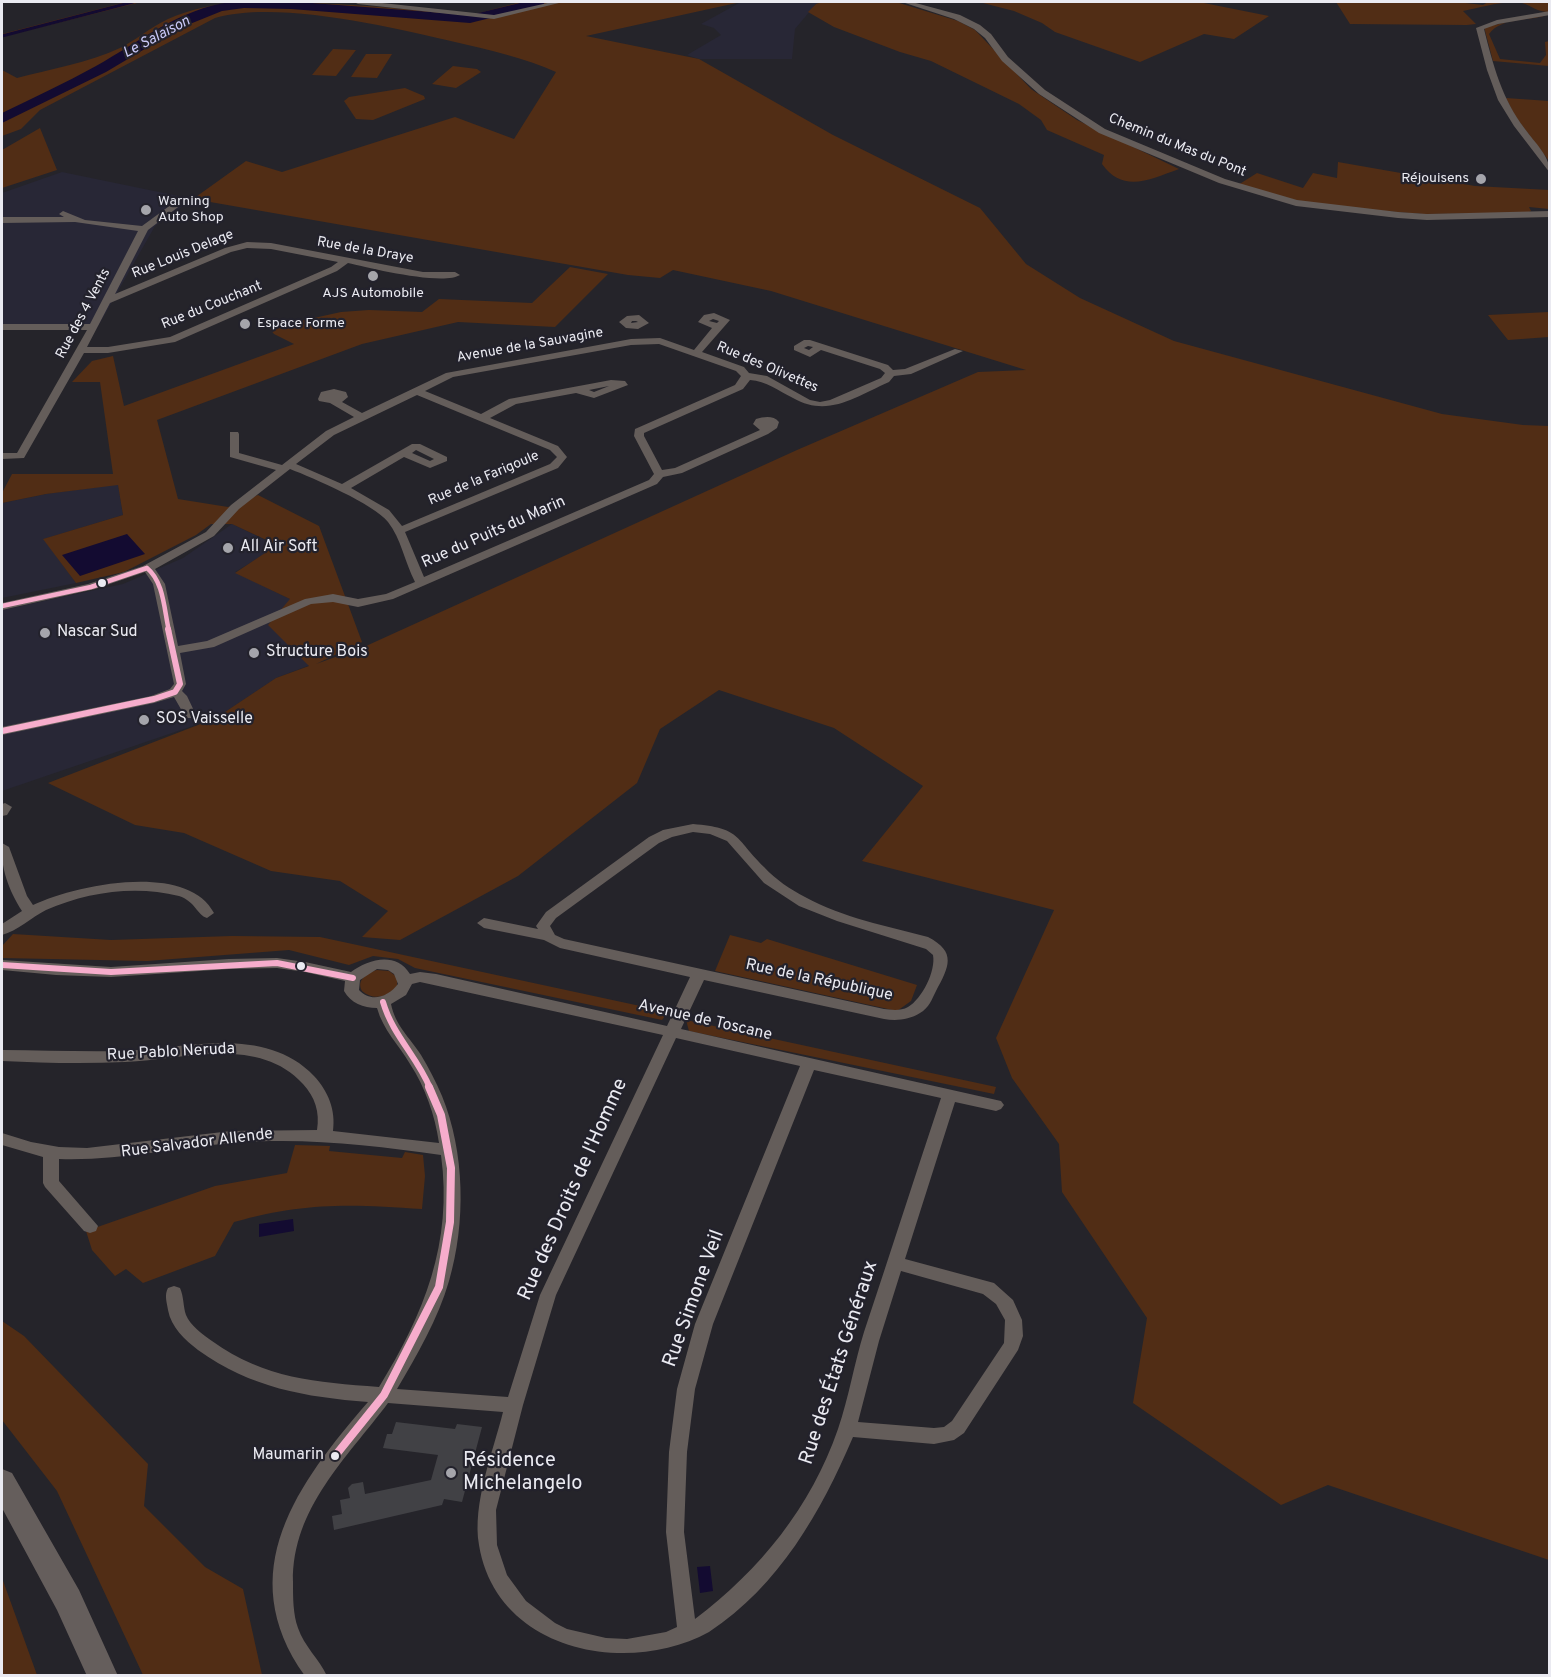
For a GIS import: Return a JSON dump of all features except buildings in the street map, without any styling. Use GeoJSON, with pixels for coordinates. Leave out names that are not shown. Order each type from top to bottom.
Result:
{"type":"FeatureCollection","features":[{"type":"Feature","properties":{"kind":"main road"},"geometry":{"type":"LineString","coordinates":[[9,1495],[90,1676]]}},
{"type":"Feature","properties":{"kind":"main road"},"geometry":{"type":"LineString","coordinates":[[9,1495],[68,1600],[103,1676]]}},
{"type":"Feature","properties":{"kind":"street"},"geometry":{"type":"LineString","coordinates":[[358,2],[491,17],[559,2]]}},
{"type":"Feature","properties":{"kind":"street","name":"Chemin du Mas du Pont"},"geometry":{"type":"LineString","coordinates":[[906,2],[957,17],[977,27],[988,36],[1005,58],[1042,92],[1102,131],[1222,181],[1296,203],[1398,215],[1427,217],[1550,214]]}},
{"type":"Feature","properties":{"kind":"street"},"geometry":{"type":"LineString","coordinates":[[1550,13],[1497,21],[1480,28],[1501,99],[1540,152],[1550,171]]}},
{"type":"Feature","properties":{"kind":"street","name":"Rue des 4 Vents"},"geometry":{"type":"LineString","coordinates":[[2,456],[20,456],[81,350],[144,230],[186,198]]}},
{"type":"Feature","properties":{"kind":"street"},"geometry":{"type":"LineString","coordinates":[[63,214],[73,220]]}},
{"type":"Feature","properties":{"kind":"street"},"geometry":{"type":"LineString","coordinates":[[2,220],[73,220],[144,230]]}},
{"type":"Feature","properties":{"kind":"street","name":"Rue Louis Delage"},"geometry":{"type":"LineString","coordinates":[[107,301],[228,250],[247,245],[271,246]]}},
{"type":"Feature","properties":{"kind":"street","name":"Rue de la Draye"},"geometry":{"type":"LineString","coordinates":[[271,246],[423,275],[455,275]]}},
{"type":"Feature","properties":{"kind":"street","name":"Rue du Couchant"},"geometry":{"type":"LineString","coordinates":[[81,350],[108,350],[178,338],[333,269],[345,261]]}},
{"type":"Feature","properties":{"kind":"street"},"geometry":{"type":"LineString","coordinates":[[2,327],[93,327]]}},
{"type":"Feature","properties":{"kind":"street"},"geometry":{"type":"LineString","coordinates":[[631,342],[636,331],[635,327]]}},
{"type":"Feature","properties":{"kind":"street"},"geometry":{"type":"LineString","coordinates":[[696,353],[718,327]]}},
{"type":"Feature","properties":{"kind":"street","name":"Avenue de la Sauvagine"},"geometry":{"type":"LineString","coordinates":[[2,606],[91,587],[147,568],[210,534],[235,507],[330,433],[450,375],[631,342],[655,340],[664,342]]}},
{"type":"Feature","properties":{"kind":"street","name":"Rue des Olivettes"},"geometry":{"type":"LineString","coordinates":[[664,342],[740,369],[746,376],[763,378],[807,402],[820,405],[832,403],[885,380],[891,373],[907,372],[958,351]]}},
{"type":"Feature","properties":{"kind":"street"},"geometry":{"type":"LineString","coordinates":[[820,346],[884,368],[891,373]]}},
{"type":"Feature","properties":{"kind":"street"},"geometry":{"type":"LineString","coordinates":[[659,474],[639,436],[639,431],[739,387],[745,381],[746,376]]}},
{"type":"Feature","properties":{"kind":"street"},"geometry":{"type":"LineString","coordinates":[[482,418],[513,401],[578,390]]}},
{"type":"Feature","properties":{"kind":"street","name":"Rue de la Farigoule"},"geometry":{"type":"LineString","coordinates":[[399,531],[559,462],[562,457],[554,448],[416,391]]}},
{"type":"Feature","properties":{"kind":"street"},"geometry":{"type":"LineString","coordinates":[[334,401],[361,417]]}},
{"type":"Feature","properties":{"kind":"street","name":"Rue du Puits du Marin"},"geometry":{"type":"LineString","coordinates":[[172,651],[210,644],[309,601],[333,598],[354,603],[374,602],[653,482],[659,474],[678,471],[764,432],[767,428]]}},
{"type":"Feature","properties":{"kind":"street"},"geometry":{"type":"LineString","coordinates":[[234,434],[234,455],[286,467],[381,508],[399,531],[421,583]]}},
{"type":"Feature","properties":{"kind":"street"},"geometry":{"type":"LineString","coordinates":[[340,489],[403,453]]}},
{"type":"Feature","properties":{"kind":"street"},"geometry":{"type":"LineString","coordinates":[[2,731],[175,692],[180,684],[159,584],[154,574],[147,568]]}},
{"type":"Feature","properties":{"kind":"street"},"geometry":{"type":"LineString","coordinates":[[175,692],[181,696],[190,715]]}},
{"type":"Feature","properties":{"kind":"street","name":"Rue de la République"},"geometry":{"type":"LineString","coordinates":[[702,828],[719,832],[739,843],[766,877],[794,897],[837,916],[923,941],[934,947],[942,960],[941,969],[922,1003],[911,1012],[898,1015],[699,974],[560,943],[548,936],[543,926],[546,918],[654,840],[675,831],[702,828]]}},
{"type":"Feature","properties":{"kind":"street"},"geometry":{"type":"LineString","coordinates":[[2,847],[20,897],[30,912]]}},
{"type":"Feature","properties":{"kind":"street"},"geometry":{"type":"LineString","coordinates":[[2,930],[30,912],[81,893],[133,886],[164,889],[196,897],[203,904],[207,913]]}},
{"type":"Feature","properties":{"kind":"street"},"geometry":{"type":"LineString","coordinates":[[484,923],[548,936]]}},
{"type":"Feature","properties":{"kind":"street"},"geometry":{"type":"LineString","coordinates":[[2,965],[48,970],[146,971],[239,963],[278,963],[353,978]]}},
{"type":"Feature","properties":{"kind":"street"},"geometry":{"type":"LineString","coordinates":[[385,964],[398,968],[406,980],[402,991],[382,1002],[368,1002],[351,991],[353,978],[367,967],[385,964]]}},
{"type":"Feature","properties":{"kind":"street"},"geometry":{"type":"LineString","coordinates":[[671,1032],[699,974]]}},
{"type":"Feature","properties":{"kind":"street","name":"Avenue de Toscane"},"geometry":{"type":"LineString","coordinates":[[406,980],[420,977],[436,980],[996,1105]]}},
{"type":"Feature","properties":{"kind":"street"},"geometry":{"type":"LineString","coordinates":[[317,1676],[290,1631],[284,1610],[283,1556],[301,1504],[384,1395],[405,1358],[439,1287],[451,1212],[449,1150],[441,1115],[433,1093],[413,1055],[389,1023],[382,1002]]}},
{"type":"Feature","properties":{"kind":"street","name":"Rue des Droits de l'Homme"},"geometry":{"type":"LineString","coordinates":[[671,1032],[549,1296],[514,1405],[488,1510],[486,1527],[492,1563],[508,1595],[530,1617],[548,1630],[587,1644],[627,1648],[667,1641],[687,1633]]}},
{"type":"Feature","properties":{"kind":"street","name":"Rue Pablo Neruda"},"geometry":{"type":"LineString","coordinates":[[2,1055],[136,1056],[224,1048],[265,1053],[291,1065],[311,1082],[327,1115],[324,1135]]}},
{"type":"Feature","properties":{"kind":"street","name":"Rue Simone Veil"},"geometry":{"type":"LineString","coordinates":[[687,1633],[675,1532],[678,1452],[686,1389],[704,1324],[809,1062]]}},
{"type":"Feature","properties":{"kind":"street","name":"Rue des États Généraux"},"geometry":{"type":"LineString","coordinates":[[687,1633],[722,1612],[755,1581],[775,1558],[811,1508],[825,1481],[847,1429],[870,1341],[950,1094]]}},
{"type":"Feature","properties":{"kind":"street","name":"Rue Salvador Allende"},"geometry":{"type":"LineString","coordinates":[[2,1139],[21,1148],[51,1154],[111,1154],[230,1137],[324,1135],[449,1150]]}},
{"type":"Feature","properties":{"kind":"street"},"geometry":{"type":"LineString","coordinates":[[51,1154],[51,1183],[90,1226]]}},
{"type":"Feature","properties":{"kind":"street"},"geometry":{"type":"LineString","coordinates":[[847,1429],[934,1436],[948,1434],[958,1427],[1015,1337],[1016,1330],[1011,1311],[997,1294],[988,1288],[895,1263]]}},
{"type":"Feature","properties":{"kind":"street"},"geometry":{"type":"LineString","coordinates":[[174,1293],[178,1319],[195,1338],[220,1356],[247,1371],[303,1388],[514,1405]]}},
{"type":"Feature","properties":{"kind":"shaded area"},"geometry":{"type":"Polygon","coordinates":[[[126,2],[141,2],[2,37],[2,34],[126,2]]]}},
{"type":"Feature","properties":{"kind":"shaded area"},"geometry":{"type":"Polygon","coordinates":[[[240,2],[368,6],[471,15],[521,2],[741,2],[586,36],[699,59],[833,135],[980,208],[1026,264],[1080,298],[1174,341],[1442,414],[1523,425],[1549,426],[1549,1560],[1328,1485],[1281,1505],[1133,1403],[1147,1318],[1062,1192],[1059,1144],[1012,1078],[996,1038],[1054,910],[862,861],[923,786],[834,728],[719,690],[660,729],[637,783],[518,876],[400,940],[362,937],[388,911],[340,881],[271,871],[184,833],[135,825],[48,783],[216,718],[276,678],[309,666],[268,625],[290,599],[235,573],[277,545],[232,524],[211,524],[196,535],[124,572],[76,583],[43,539],[123,515],[118,485],[46,494],[2,503],[2,493],[12,474],[113,474],[100,382],[72,382],[92,361],[113,356],[124,406],[294,344],[274,334],[269,328],[341,312],[369,310],[422,312],[439,299],[532,303],[570,267],[608,274],[555,327],[458,322],[362,344],[157,420],[178,499],[228,507],[258,495],[319,526],[362,642],[316,664],[366,646],[797,450],[978,372],[1026,370],[771,291],[673,270],[660,278],[628,275],[193,199],[246,161],[282,172],[455,117],[514,139],[556,72],[507,55],[429,36],[367,23],[301,14],[240,13],[215,18],[40,110],[21,129],[2,136],[2,70],[17,78],[82,62],[120,48],[176,15],[240,2]]]}},
{"type":"Feature","properties":{"kind":"shaded area"},"geometry":{"type":"Polygon","coordinates":[[[741,2],[822,2],[816,4],[795,29],[792,59],[699,59],[687,55],[721,35],[714,28],[701,24],[741,2]]]}},
{"type":"Feature","properties":{"kind":"shaded area"},"geometry":{"type":"Polygon","coordinates":[[[822,2],[896,2],[958,21],[975,30],[1031,89],[1077,120],[1179,169],[1138,182],[1119,179],[1102,164],[1104,155],[1047,130],[1041,120],[1019,104],[931,61],[834,27],[808,12],[816,4],[822,2]]]}},
{"type":"Feature","properties":{"kind":"shaded area"},"geometry":{"type":"Polygon","coordinates":[[[979,2],[1199,2],[1269,16],[1234,39],[1204,34],[1140,62],[1055,32],[1042,23],[1014,11],[979,2]]]}},
{"type":"Feature","properties":{"kind":"shaded area"},"geometry":{"type":"Polygon","coordinates":[[[1336,2],[1457,2],[1483,5],[1488,2],[1549,2],[1550,12],[1522,3],[1508,3],[1463,11],[1476,24],[1350,24],[1336,2]]]}},
{"type":"Feature","properties":{"kind":"shaded area"},"geometry":{"type":"Polygon","coordinates":[[[1509,22],[1501,24],[1489,34],[1500,59],[1540,63],[1546,55],[1545,42],[1549,41],[1549,66],[1493,61],[1484,27],[1509,22]]]}},
{"type":"Feature","properties":{"kind":"shaded area"},"geometry":{"type":"Polygon","coordinates":[[[333,49],[356,50],[336,76],[312,75],[333,49]]]}},
{"type":"Feature","properties":{"kind":"shaded area"},"geometry":{"type":"Polygon","coordinates":[[[366,54],[392,54],[377,78],[351,77],[366,54]]]}},
{"type":"Feature","properties":{"kind":"shaded area"},"geometry":{"type":"Polygon","coordinates":[[[453,66],[477,69],[481,72],[456,88],[432,84],[453,66]]]}},
{"type":"Feature","properties":{"kind":"shaded area"},"geometry":{"type":"Polygon","coordinates":[[[405,88],[424,96],[425,99],[373,120],[356,119],[344,101],[349,97],[405,88]]]}},
{"type":"Feature","properties":{"kind":"shaded area"},"geometry":{"type":"Polygon","coordinates":[[[1506,98],[1549,101],[1549,161],[1515,116],[1506,98]]]}},
{"type":"Feature","properties":{"kind":"shaded area"},"geometry":{"type":"Polygon","coordinates":[[[40,128],[57,170],[2,188],[2,150],[40,128]]]}},
{"type":"Feature","properties":{"kind":"shaded area"},"geometry":{"type":"Polygon","coordinates":[[[1338,162],[1475,186],[1549,190],[1549,209],[1529,207],[1531,211],[1527,213],[1423,214],[1358,209],[1303,202],[1238,185],[1257,173],[1303,188],[1313,173],[1337,178],[1338,162]]]}},
{"type":"Feature","properties":{"kind":"shaded area"},"geometry":{"type":"Polygon","coordinates":[[[62,172],[193,199],[155,226],[96,330],[2,330],[2,193],[62,172]]]}},
{"type":"Feature","properties":{"kind":"shaded area"},"geometry":{"type":"Polygon","coordinates":[[[1549,312],[1549,337],[1508,340],[1488,315],[1549,312]]]}},
{"type":"Feature","properties":{"kind":"shaded area"},"geometry":{"type":"Polygon","coordinates":[[[118,484],[123,515],[44,539],[76,583],[2,598],[2,503],[118,484]]]}},
{"type":"Feature","properties":{"kind":"shaded area"},"geometry":{"type":"Polygon","coordinates":[[[232,524],[278,546],[235,572],[290,599],[310,665],[276,678],[216,718],[2,791],[2,610],[123,584],[183,558],[232,524]]]}},
{"type":"Feature","properties":{"kind":"shaded area"},"geometry":{"type":"Polygon","coordinates":[[[127,534],[145,554],[80,576],[62,555],[127,534]]]}},
{"type":"Feature","properties":{"kind":"shaded area"},"geometry":{"type":"Polygon","coordinates":[[[13,934],[111,940],[232,936],[320,937],[668,1012],[662,1020],[415,968],[398,959],[373,956],[349,965],[289,950],[147,961],[2,958],[2,946],[13,934]]]}},
{"type":"Feature","properties":{"kind":"shaded area"},"geometry":{"type":"Polygon","coordinates":[[[730,935],[761,943],[767,939],[917,985],[911,1001],[897,1011],[715,971],[730,935]]]}},
{"type":"Feature","properties":{"kind":"shaded area"},"geometry":{"type":"Polygon","coordinates":[[[377,970],[389,971],[397,977],[397,986],[390,993],[376,997],[362,991],[360,984],[366,975],[377,970]]]}},
{"type":"Feature","properties":{"kind":"shaded area"},"geometry":{"type":"Polygon","coordinates":[[[686,1020],[996,1087],[994,1094],[689,1031],[686,1020]]]}},
{"type":"Feature","properties":{"kind":"shaded area"},"geometry":{"type":"Polygon","coordinates":[[[295,1145],[330,1146],[329,1151],[402,1158],[405,1152],[423,1155],[425,1176],[422,1209],[328,1206],[259,1215],[234,1222],[215,1256],[143,1283],[126,1269],[115,1276],[92,1250],[86,1231],[215,1186],[287,1173],[295,1145]]]}},
{"type":"Feature","properties":{"kind":"shaded area"},"geometry":{"type":"Polygon","coordinates":[[[293,1219],[294,1231],[259,1237],[259,1224],[293,1219]]]}},
{"type":"Feature","properties":{"kind":"shaded area"},"geometry":{"type":"Polygon","coordinates":[[[2,1321],[24,1336],[148,1464],[144,1506],[205,1567],[243,1589],[262,1675],[143,1675],[57,1491],[2,1420],[2,1321]]]}},
{"type":"Feature","properties":{"kind":"shaded area"},"geometry":{"type":"Polygon","coordinates":[[[710,1566],[713,1591],[700,1593],[697,1567],[710,1566]]]}},
{"type":"Feature","properties":{"kind":"shaded area"},"geometry":{"type":"Polygon","coordinates":[[[2,1578],[37,1675],[2,1675],[2,1578]]]}},
{"type":"Feature","properties":{"kind":"waterway"},"geometry":{"type":"LineString","coordinates":[[2,36],[133,2]]}},
{"type":"Feature","properties":{"kind":"waterway","name":"Le Salaison"},"geometry":{"type":"LineString","coordinates":[[2,119],[101,69],[175,25],[220,7],[244,4],[291,5],[470,19],[538,2]]}},
{"type":"Feature","properties":{"kind":"transit line"},"geometry":{"type":"LineString","coordinates":[[2,606],[91,587],[147,568]]}},
{"type":"Feature","properties":{"kind":"transit line"},"geometry":{"type":"LineString","coordinates":[[2,731],[154,699],[175,692],[180,684],[159,584],[154,574],[147,568]]}},
{"type":"Feature","properties":{"kind":"transit line"},"geometry":{"type":"LineString","coordinates":[[2,965],[111,972],[277,963],[353,978]]}},
{"type":"Feature","properties":{"kind":"transit line"},"geometry":{"type":"LineString","coordinates":[[335,1456],[384,1395],[423,1321],[439,1287],[450,1222],[451,1168],[441,1115],[424,1074],[389,1023],[383,1002]]}},
{"type":"Feature","properties":{"kind":"place","name":"Réjouisens"},"geometry":{"type":"Point","coordinates":[1481,179]}},
{"type":"Feature","properties":{"kind":"place","name":"Warning Auto Shop"},"geometry":{"type":"Point","coordinates":[146,210]}},
{"type":"Feature","properties":{"kind":"place","name":"AJS Automobile"},"geometry":{"type":"Point","coordinates":[373,276]}},
{"type":"Feature","properties":{"kind":"place","name":"Espace Forme"},"geometry":{"type":"Point","coordinates":[245,324]}},
{"type":"Feature","properties":{"kind":"place","name":"All Air Soft"},"geometry":{"type":"Point","coordinates":[228,548]}},
{"type":"Feature","properties":{"kind":"place","name":"Nascar Sud"},"geometry":{"type":"Point","coordinates":[45,633]}},
{"type":"Feature","properties":{"kind":"place","name":"Structure Bois"},"geometry":{"type":"Point","coordinates":[254,653]}},
{"type":"Feature","properties":{"kind":"place","name":"SOS Vaisselle"},"geometry":{"type":"Point","coordinates":[144,720]}},
{"type":"Feature","properties":{"kind":"place","name":"Maumarin"},"geometry":{"type":"Point","coordinates":[335,1456]}},
{"type":"Feature","properties":{"kind":"place","name":"Résidence Michelangelo"},"geometry":{"type":"Point","coordinates":[451,1473]}}]}
